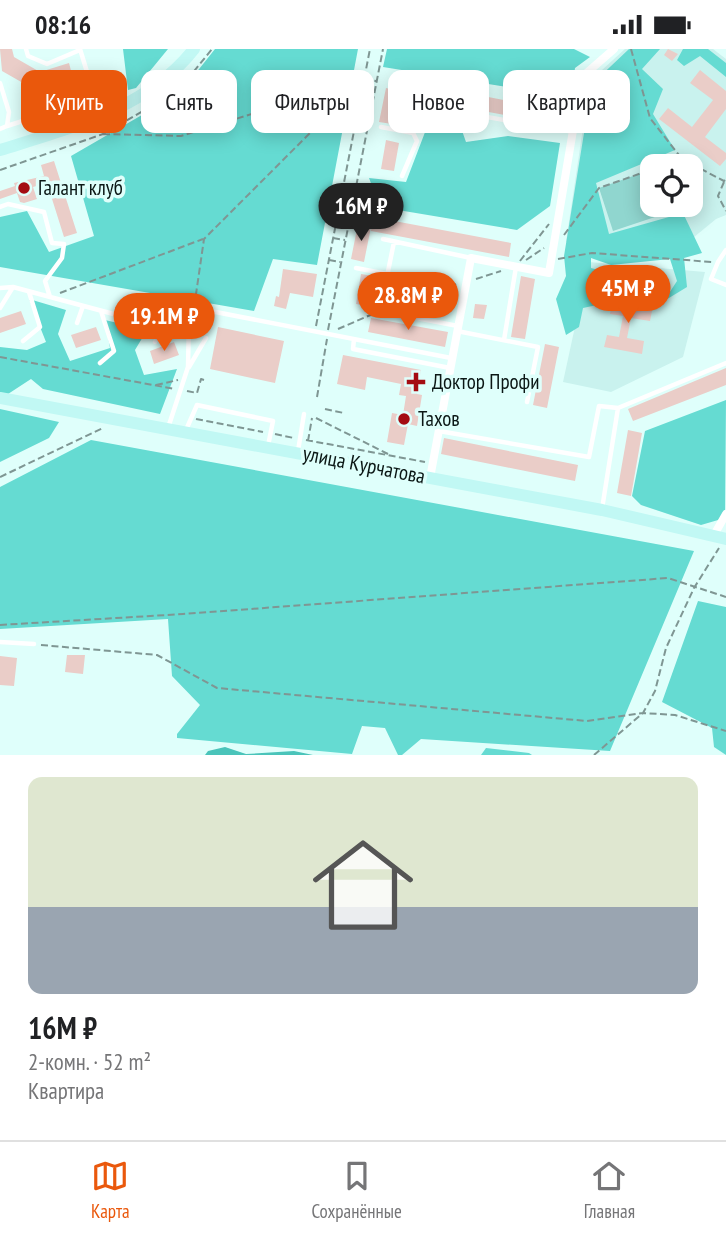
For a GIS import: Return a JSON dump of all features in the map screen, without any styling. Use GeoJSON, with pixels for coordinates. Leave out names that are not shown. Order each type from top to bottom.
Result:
{"type":"FeatureCollection","features":[{"type":"Feature","properties":{"kind":"main road"},"geometry":{"type":"LineString","coordinates":[[127,104],[170,76],[194,49]]}},
{"type":"Feature","properties":{"kind":"main road"},"geometry":{"type":"LineString","coordinates":[[0,150],[49,133]]}},
{"type":"Feature","properties":{"kind":"main road","name":"улица Курчатова"},"geometry":{"type":"LineString","coordinates":[[0,398],[602,510],[721,537]]}},
{"type":"Feature","properties":{"kind":"street"},"geometry":{"type":"LineString","coordinates":[[590,70],[614,49]]}},
{"type":"Feature","properties":{"kind":"street"},"geometry":{"type":"LineString","coordinates":[[430,478],[471,258],[549,273],[573,133]]}},
{"type":"Feature","properties":{"kind":"street"},"geometry":{"type":"LineString","coordinates":[[721,537],[726,514]]}},
{"type":"Feature","properties":{"kind":"lane"},"geometry":{"type":"LineString","coordinates":[[26,49],[27,56],[47,64],[80,50],[86,70]]}},
{"type":"Feature","properties":{"kind":"lane"},"geometry":{"type":"LineString","coordinates":[[0,83],[9,112],[7,126]]}},
{"type":"Feature","properties":{"kind":"lane"},"geometry":{"type":"LineString","coordinates":[[0,129],[21,122]]}},
{"type":"Feature","properties":{"kind":"lane"},"geometry":{"type":"LineString","coordinates":[[381,127],[388,128]]}},
{"type":"Feature","properties":{"kind":"lane"},"geometry":{"type":"LineString","coordinates":[[402,176],[417,141],[413,133]]}},
{"type":"Feature","properties":{"kind":"lane"},"geometry":{"type":"LineString","coordinates":[[0,207],[8,204],[44,212],[52,243],[64,244],[62,258],[44,281],[50,297]]}},
{"type":"Feature","properties":{"kind":"lane"},"geometry":{"type":"LineString","coordinates":[[383,239],[471,258]]}},
{"type":"Feature","properties":{"kind":"lane"},"geometry":{"type":"LineString","coordinates":[[394,242],[380,311],[538,347],[527,403]]}},
{"type":"Feature","properties":{"kind":"lane"},"geometry":{"type":"LineString","coordinates":[[726,250],[711,279],[726,285]]}},
{"type":"Feature","properties":{"kind":"lane"},"geometry":{"type":"LineString","coordinates":[[504,340],[516,267]]}},
{"type":"Feature","properties":{"kind":"lane"},"geometry":{"type":"LineString","coordinates":[[356,268],[387,274]]}},
{"type":"Feature","properties":{"kind":"lane"},"geometry":{"type":"LineString","coordinates":[[0,288],[13,287],[188,334]]}},
{"type":"Feature","properties":{"kind":"lane"},"geometry":{"type":"LineString","coordinates":[[0,308],[13,287]]}},
{"type":"Feature","properties":{"kind":"lane"},"geometry":{"type":"LineString","coordinates":[[23,341],[40,327],[29,292]]}},
{"type":"Feature","properties":{"kind":"lane"},"geometry":{"type":"LineString","coordinates":[[77,323],[83,306]]}},
{"type":"Feature","properties":{"kind":"lane"},"geometry":{"type":"LineString","coordinates":[[188,367],[189,321],[195,308],[354,339],[451,363]]}},
{"type":"Feature","properties":{"kind":"lane"},"geometry":{"type":"LineString","coordinates":[[100,363],[114,351],[101,311]]}},
{"type":"Feature","properties":{"kind":"lane"},"geometry":{"type":"LineString","coordinates":[[156,342],[161,327]]}},
{"type":"Feature","properties":{"kind":"lane"},"geometry":{"type":"LineString","coordinates":[[168,428],[188,367],[206,338]]}},
{"type":"Feature","properties":{"kind":"lane"},"geometry":{"type":"LineString","coordinates":[[354,339],[353,349],[451,363]]}},
{"type":"Feature","properties":{"kind":"lane"},"geometry":{"type":"LineString","coordinates":[[439,431],[589,457],[598,406],[618,408],[726,363]]}},
{"type":"Feature","properties":{"kind":"lane"},"geometry":{"type":"LineString","coordinates":[[185,432],[197,405],[273,421],[268,447]]}},
{"type":"Feature","properties":{"kind":"lane"},"geometry":{"type":"LineString","coordinates":[[602,510],[618,408]]}},
{"type":"Feature","properties":{"kind":"lane"},"geometry":{"type":"LineString","coordinates":[[298,452],[304,414]]}},
{"type":"Feature","properties":{"kind":"lane"},"geometry":{"type":"LineString","coordinates":[[0,642],[33,644]]}},
{"type":"Feature","properties":{"kind":"path"},"geometry":{"type":"LineString","coordinates":[[366,70],[370,49]]}},
{"type":"Feature","properties":{"kind":"path"},"geometry":{"type":"LineString","coordinates":[[374,98],[383,49]]}},
{"type":"Feature","properties":{"kind":"path"},"geometry":{"type":"LineString","coordinates":[[631,49],[650,118],[678,154]]}},
{"type":"Feature","properties":{"kind":"path"},"geometry":{"type":"LineString","coordinates":[[103,134],[181,136],[251,114]]}},
{"type":"Feature","properties":{"kind":"path"},"geometry":{"type":"LineString","coordinates":[[50,297],[204,239],[310,133]]}},
{"type":"Feature","properties":{"kind":"path"},"geometry":{"type":"LineString","coordinates":[[315,331],[354,133]]}},
{"type":"Feature","properties":{"kind":"path"},"geometry":{"type":"LineString","coordinates":[[317,397],[367,133]]}},
{"type":"Feature","properties":{"kind":"path"},"geometry":{"type":"LineString","coordinates":[[703,169],[725,180],[718,196],[726,211]]}},
{"type":"Feature","properties":{"kind":"path"},"geometry":{"type":"LineString","coordinates":[[327,334],[380,311],[516,267],[568,233],[599,188],[640,174]]}},
{"type":"Feature","properties":{"kind":"path"},"geometry":{"type":"LineString","coordinates":[[516,267],[562,206]]}},
{"type":"Feature","properties":{"kind":"path"},"geometry":{"type":"LineString","coordinates":[[337,217],[350,220]]}},
{"type":"Feature","properties":{"kind":"path"},"geometry":{"type":"LineString","coordinates":[[333,238],[346,240]]}},
{"type":"Feature","properties":{"kind":"path"},"geometry":{"type":"LineString","coordinates":[[195,308],[204,239]]}},
{"type":"Feature","properties":{"kind":"path"},"geometry":{"type":"LineString","coordinates":[[552,260],[592,253],[711,263],[719,254]]}},
{"type":"Feature","properties":{"kind":"path"},"geometry":{"type":"LineString","coordinates":[[329,260],[341,263]]}},
{"type":"Feature","properties":{"kind":"path"},"geometry":{"type":"LineString","coordinates":[[0,358],[197,393],[201,379],[204,380]]}},
{"type":"Feature","properties":{"kind":"path"},"geometry":{"type":"LineString","coordinates":[[155,385],[184,379]]}},
{"type":"Feature","properties":{"kind":"path"},"geometry":{"type":"LineString","coordinates":[[325,409],[344,413]]}},
{"type":"Feature","properties":{"kind":"path"},"geometry":{"type":"LineString","coordinates":[[308,440],[314,418],[393,456]]}},
{"type":"Feature","properties":{"kind":"path"},"geometry":{"type":"LineString","coordinates":[[0,477],[104,427]]}},
{"type":"Feature","properties":{"kind":"path"},"geometry":{"type":"LineString","coordinates":[[594,755],[643,713],[655,691],[666,648],[721,537]]}},
{"type":"Feature","properties":{"kind":"path"},"geometry":{"type":"LineString","coordinates":[[0,625],[668,578],[726,597]]}},
{"type":"Feature","properties":{"kind":"path"},"geometry":{"type":"LineString","coordinates":[[33,644],[158,655],[217,688],[587,721],[643,713],[676,715],[726,731]]}},
{"type":"Feature","properties":{"kind":"shaded area"},"geometry":{"type":"Polygon","coordinates":[[[123,49],[168,49],[151,70],[141,70],[141,82],[136,88],[128,90],[123,49]]]}},
{"type":"Feature","properties":{"kind":"shaded area"},"geometry":{"type":"Polygon","coordinates":[[[215,49],[358,49],[354,70],[251,70],[251,133],[342,133],[317,265],[273,259],[254,311],[0,267],[0,217],[27,211],[49,252],[94,236],[71,156],[111,133],[127,133],[127,124],[141,116],[141,133],[237,133],[237,70],[198,70],[215,49]]]}},
{"type":"Feature","properties":{"kind":"shaded area"},"geometry":{"type":"Polygon","coordinates":[[[387,49],[574,49],[590,57],[575,70],[503,70],[503,86],[489,84],[489,70],[402,70],[383,67],[387,49]]]}},
{"type":"Feature","properties":{"kind":"shaded area"},"geometry":{"type":"Polygon","coordinates":[[[625,49],[713,49],[726,59],[726,215],[716,219],[688,242],[566,242],[582,133],[630,133],[630,70],[602,70],[625,49]]]}},
{"type":"Feature","properties":{"kind":"shaded area"},"geometry":{"type":"Polygon","coordinates":[[[629,49],[660,49],[642,69],[663,89],[653,114],[675,150],[665,154],[640,154],[640,165],[596,183],[609,234],[669,217],[685,217],[702,253],[684,258],[687,287],[664,301],[677,281],[670,259],[611,265],[591,258],[591,268],[659,282],[653,298],[610,291],[594,296],[597,305],[583,308],[579,327],[566,335],[556,299],[566,276],[564,256],[584,133],[630,133],[630,70],[607,70],[629,49]]]}},
{"type":"Feature","properties":{"kind":"shaded area"},"geometry":{"type":"Polygon","coordinates":[[[683,49],[708,49],[726,63],[726,77],[700,56],[684,66],[677,60],[683,49]]]}},
{"type":"Feature","properties":{"kind":"shaded area"},"geometry":{"type":"Polygon","coordinates":[[[425,133],[463,133],[466,142],[508,136],[560,143],[550,206],[517,230],[380,207],[369,178],[406,182],[425,133]]]}},
{"type":"Feature","properties":{"kind":"shaded area"},"geometry":{"type":"Polygon","coordinates":[[[640,174],[640,217],[655,217],[613,231],[599,188],[640,174]]]}},
{"type":"Feature","properties":{"kind":"shaded area"},"geometry":{"type":"Polygon","coordinates":[[[589,262],[705,272],[683,357],[611,392],[563,382],[589,262]]]}},
{"type":"Feature","properties":{"kind":"shaded area"},"geometry":{"type":"Polygon","coordinates":[[[29,299],[66,310],[58,334],[70,361],[110,348],[105,320],[147,330],[135,350],[144,375],[177,369],[160,414],[43,389],[31,379],[8,394],[0,393],[0,347],[27,350],[46,342],[29,299]]]}},
{"type":"Feature","properties":{"kind":"shaded area"},"geometry":{"type":"Polygon","coordinates":[[[726,400],[725,518],[701,525],[641,505],[632,496],[645,431],[726,400]]]}},
{"type":"Feature","properties":{"kind":"shaded area"},"geometry":{"type":"Polygon","coordinates":[[[0,409],[59,422],[49,438],[0,462],[0,409]]]}},
{"type":"Feature","properties":{"kind":"shaded area"},"geometry":{"type":"Polygon","coordinates":[[[91,440],[694,551],[610,751],[421,739],[402,755],[398,755],[385,728],[362,726],[352,754],[177,738],[177,734],[200,705],[172,676],[168,619],[0,629],[0,487],[91,440]]]}},
{"type":"Feature","properties":{"kind":"shaded area"},"geometry":{"type":"Polygon","coordinates":[[[698,601],[726,607],[726,755],[714,747],[712,728],[662,702],[698,601]]]}},
{"type":"Feature","properties":{"kind":"shaded area"},"geometry":{"type":"Polygon","coordinates":[[[225,747],[246,754],[294,751],[313,755],[205,755],[208,751],[225,747]]]}},
{"type":"Feature","properties":{"kind":"shaded area"},"geometry":{"type":"Polygon","coordinates":[[[486,748],[529,753],[532,755],[481,755],[486,748]]]}},
{"type":"Feature","properties":{"kind":"building"},"geometry":{"type":"Polygon","coordinates":[[[0,49],[12,49],[14,57],[37,70],[21,70],[21,82],[2,71],[0,49]]]}},
{"type":"Feature","properties":{"kind":"building"},"geometry":{"type":"Polygon","coordinates":[[[668,49],[678,54],[672,61],[664,55],[668,49]]]}},
{"type":"Feature","properties":{"kind":"building"},"geometry":{"type":"Polygon","coordinates":[[[69,63],[71,70],[46,70],[69,63]]]}},
{"type":"Feature","properties":{"kind":"building"},"geometry":{"type":"Polygon","coordinates":[[[700,70],[726,91],[726,109],[705,137],[726,153],[726,159],[720,166],[659,119],[668,108],[692,127],[713,100],[690,83],[700,70]]]}},
{"type":"Feature","properties":{"kind":"building"},"geometry":{"type":"Polygon","coordinates":[[[388,88],[388,123],[379,122],[388,88]]]}},
{"type":"Feature","properties":{"kind":"building"},"geometry":{"type":"Polygon","coordinates":[[[489,97],[503,100],[503,115],[489,112],[489,97]]]}},
{"type":"Feature","properties":{"kind":"building"},"geometry":{"type":"Polygon","coordinates":[[[386,140],[399,143],[394,171],[381,169],[386,140]]]}},
{"type":"Feature","properties":{"kind":"building"},"geometry":{"type":"Polygon","coordinates":[[[54,161],[77,233],[64,237],[47,183],[33,187],[37,199],[20,202],[17,193],[0,199],[0,191],[15,186],[14,183],[44,176],[41,165],[54,161]]]}},
{"type":"Feature","properties":{"kind":"building"},"geometry":{"type":"Polygon","coordinates":[[[373,217],[511,243],[509,257],[371,231],[373,217]]]}},
{"type":"Feature","properties":{"kind":"building"},"geometry":{"type":"Polygon","coordinates":[[[358,224],[371,227],[364,262],[351,259],[358,224]]]}},
{"type":"Feature","properties":{"kind":"building"},"geometry":{"type":"Polygon","coordinates":[[[283,269],[317,274],[313,297],[290,293],[286,309],[274,306],[276,296],[279,297],[283,269]]]}},
{"type":"Feature","properties":{"kind":"building"},"geometry":{"type":"Polygon","coordinates":[[[361,274],[379,277],[373,307],[356,304],[361,274]]]}},
{"type":"Feature","properties":{"kind":"building"},"geometry":{"type":"Polygon","coordinates":[[[521,276],[535,279],[525,339],[511,337],[521,276]]]}},
{"type":"Feature","properties":{"kind":"building"},"geometry":{"type":"Polygon","coordinates":[[[613,299],[653,306],[650,321],[631,318],[627,338],[644,341],[642,354],[604,347],[607,335],[619,337],[623,316],[610,314],[613,299]]]}},
{"type":"Feature","properties":{"kind":"building"},"geometry":{"type":"Polygon","coordinates":[[[475,304],[487,305],[484,319],[473,318],[475,304]]]}},
{"type":"Feature","properties":{"kind":"building"},"geometry":{"type":"Polygon","coordinates":[[[21,311],[26,324],[0,333],[0,318],[21,311]]]}},
{"type":"Feature","properties":{"kind":"building"},"geometry":{"type":"Polygon","coordinates":[[[371,318],[448,332],[445,347],[368,332],[371,318]]]}},
{"type":"Feature","properties":{"kind":"building"},"geometry":{"type":"Polygon","coordinates":[[[96,327],[101,340],[76,348],[71,335],[96,327]]]}},
{"type":"Feature","properties":{"kind":"building"},"geometry":{"type":"Polygon","coordinates":[[[218,327],[284,341],[275,383],[210,369],[218,327]]]}},
{"type":"Feature","properties":{"kind":"building"},"geometry":{"type":"Polygon","coordinates":[[[174,342],[179,355],[154,364],[150,351],[174,342]]]}},
{"type":"Feature","properties":{"kind":"building"},"geometry":{"type":"Polygon","coordinates":[[[545,344],[559,347],[547,408],[533,405],[545,344]]]}},
{"type":"Feature","properties":{"kind":"building"},"geometry":{"type":"Polygon","coordinates":[[[343,355],[421,370],[417,394],[422,395],[417,426],[408,424],[404,445],[387,442],[392,413],[403,415],[406,396],[399,395],[401,384],[367,377],[365,390],[337,384],[343,355]]]}},
{"type":"Feature","properties":{"kind":"building"},"geometry":{"type":"Polygon","coordinates":[[[726,368],[726,385],[633,421],[628,409],[726,368]]]}},
{"type":"Feature","properties":{"kind":"building"},"geometry":{"type":"Polygon","coordinates":[[[628,430],[642,433],[631,496],[617,493],[628,430]]]}},
{"type":"Feature","properties":{"kind":"building"},"geometry":{"type":"Polygon","coordinates":[[[444,438],[578,465],[575,481],[441,454],[444,438]]]}},
{"type":"Feature","properties":{"kind":"building"},"geometry":{"type":"Polygon","coordinates":[[[67,655],[85,655],[83,674],[65,672],[67,655]]]}},
{"type":"Feature","properties":{"kind":"building"},"geometry":{"type":"Polygon","coordinates":[[[0,656],[17,658],[14,686],[0,685],[0,656]]]}},
{"type":"Feature","properties":{"kind":"place","name":"Галант клуб"},"geometry":{"type":"Point","coordinates":[24,188]}},
{"type":"Feature","properties":{"kind":"place","name":"Доктор Профи"},"geometry":{"type":"Point","coordinates":[416,382]}},
{"type":"Feature","properties":{"kind":"place","name":"Тахов"},"geometry":{"type":"Point","coordinates":[404,419]}}]}
